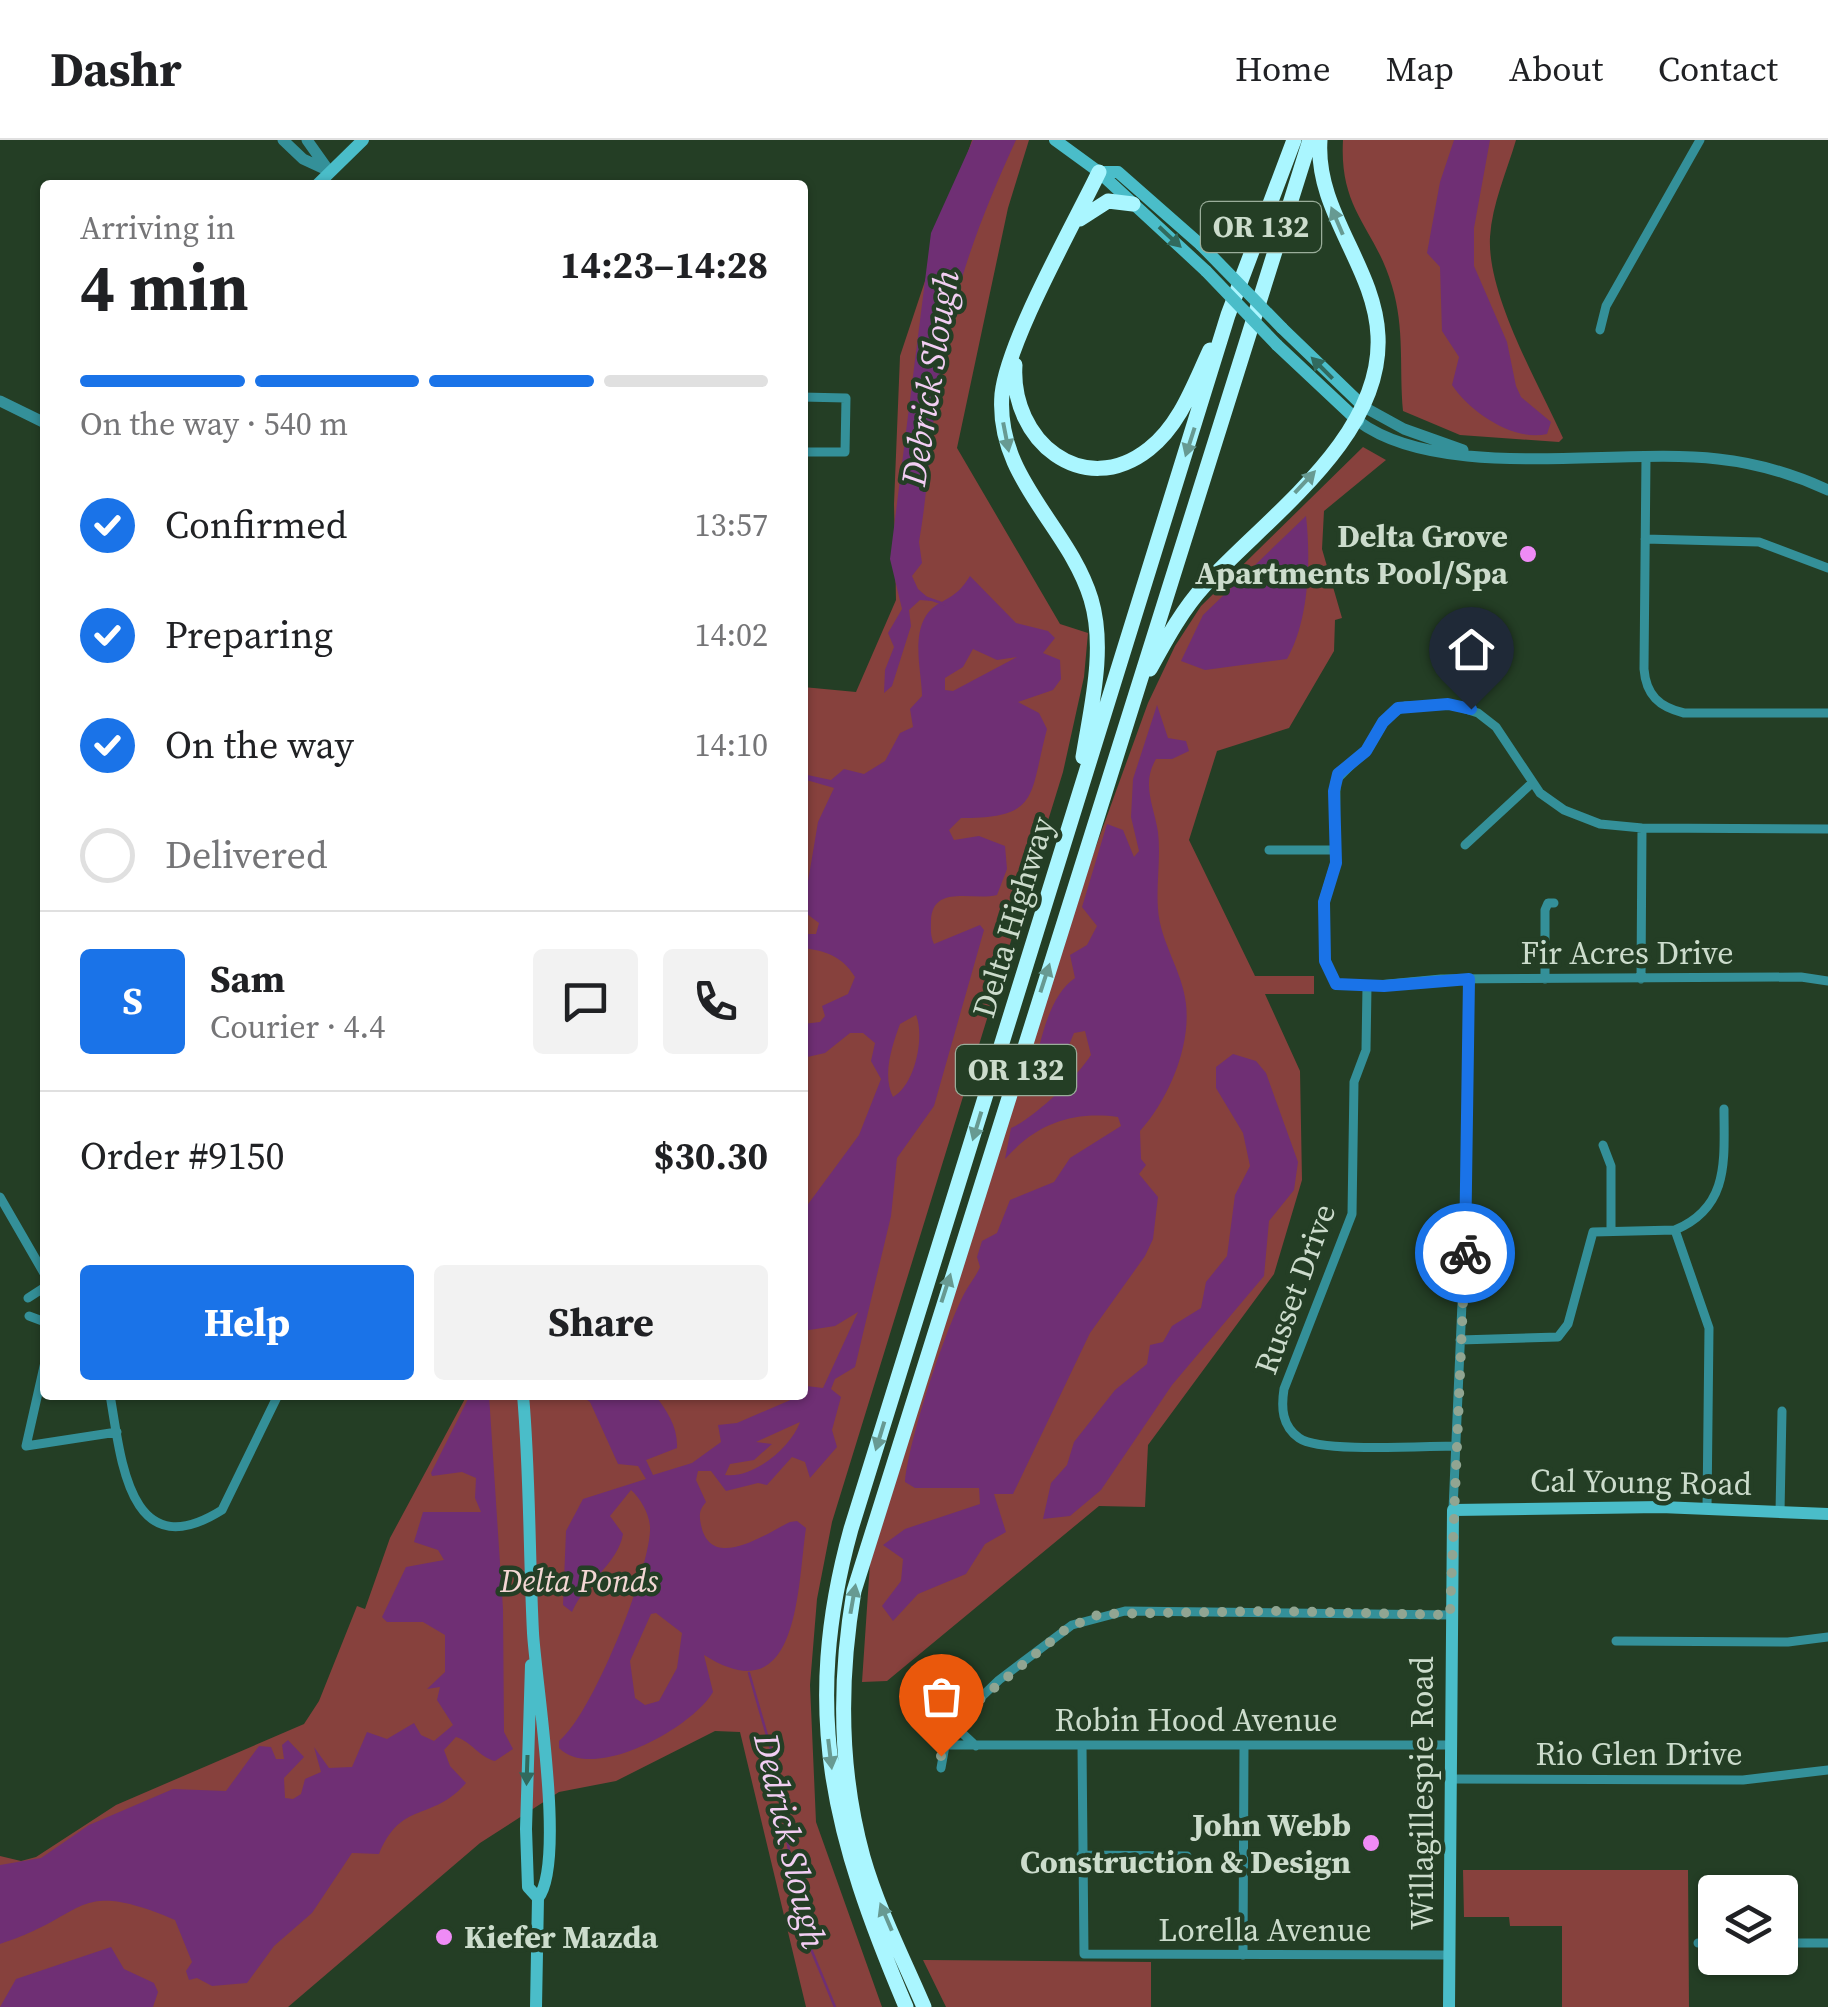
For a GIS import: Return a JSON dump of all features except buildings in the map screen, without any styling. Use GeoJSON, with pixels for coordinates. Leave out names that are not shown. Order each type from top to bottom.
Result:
{"type":"FeatureCollection","features":[{"type":"Feature","properties":{"kind":"highway","name":"Delta Highway"},"geometry":{"type":"LineString","coordinates":[[906,2007],[858,1892],[839,1816],[826,1702],[830,1625],[851,1529],[1228,315],[1294,140]]}},
{"type":"Feature","properties":{"kind":"highway","name":"Delta Highway"},"geometry":{"type":"LineString","coordinates":[[924,2007],[868,1873],[856,1825],[842,1696],[848,1628],[868,1532],[1310,140]]}},
{"type":"Feature","properties":{"kind":"highway"},"geometry":{"type":"LineString","coordinates":[[1136,694],[1194,597],[1361,414],[1376,370],[1377,320],[1327,196],[1320,140]]}},
{"type":"Feature","properties":{"kind":"highway"},"geometry":{"type":"LineString","coordinates":[[1075,810],[1095,669],[1094,612],[1075,563],[1023,482],[1007,447],[1002,393],[1018,342],[1099,172]]}},
{"type":"Feature","properties":{"kind":"highway"},"geometry":{"type":"LineString","coordinates":[[1074,225],[1100,204],[1133,204]]}},
{"type":"Feature","properties":{"kind":"highway"},"geometry":{"type":"LineString","coordinates":[[1018,342],[1016,396],[1031,433],[1065,460],[1110,466],[1144,453],[1171,427],[1228,315]]}},
{"type":"Feature","properties":{"kind":"main road"},"geometry":{"type":"LineString","coordinates":[[321,180],[363,140]]}},
{"type":"Feature","properties":{"kind":"main road"},"geometry":{"type":"LineString","coordinates":[[1055,140],[1099,172],[1206,270],[1278,346],[1361,414]]}},
{"type":"Feature","properties":{"kind":"main road"},"geometry":{"type":"LineString","coordinates":[[1099,172],[1118,172],[1202,245],[1361,414]]}},
{"type":"Feature","properties":{"kind":"main road"},"geometry":{"type":"LineString","coordinates":[[523,1400],[533,1638],[548,1822],[546,1889],[538,1898],[536,2007]]}},
{"type":"Feature","properties":{"kind":"main road","name":"Cal Young Road"},"geometry":{"type":"LineString","coordinates":[[1452,1510],[1707,1509],[1828,1514]]}},
{"type":"Feature","properties":{"kind":"main road","name":"Willagillespie Road"},"geometry":{"type":"LineString","coordinates":[[1450,2007],[1452,1510]]}},
{"type":"Feature","properties":{"kind":"main road"},"geometry":{"type":"LineString","coordinates":[[533,1638],[526,1829],[528,1887],[538,1898]]}},
{"type":"Feature","properties":{"kind":"street"},"geometry":{"type":"LineString","coordinates":[[283,140],[303,159],[328,172]]}},
{"type":"Feature","properties":{"kind":"street"},"geometry":{"type":"LineString","coordinates":[[307,140],[328,172]]}},
{"type":"Feature","properties":{"kind":"street"},"geometry":{"type":"LineString","coordinates":[[1600,330],[1606,306],[1700,140]]}},
{"type":"Feature","properties":{"kind":"street"},"geometry":{"type":"LineString","coordinates":[[808,397],[846,398],[846,452],[808,452]]}},
{"type":"Feature","properties":{"kind":"street"},"geometry":{"type":"LineString","coordinates":[[0,401],[40,421]]}},
{"type":"Feature","properties":{"kind":"street"},"geometry":{"type":"LineString","coordinates":[[1361,414],[1414,446],[1448,454],[1739,462],[1828,490]]}},
{"type":"Feature","properties":{"kind":"street"},"geometry":{"type":"LineString","coordinates":[[1646,457],[1644,670],[1654,698],[1675,711],[1693,714],[1828,713]]}},
{"type":"Feature","properties":{"kind":"street"},"geometry":{"type":"LineString","coordinates":[[1645,539],[1759,542],[1828,568]]}},
{"type":"Feature","properties":{"kind":"street"},"geometry":{"type":"LineString","coordinates":[[1367,986],[1336,984],[1326,968],[1324,898],[1336,850],[1334,791],[1338,774],[1366,751],[1387,717],[1405,706],[1448,704],[1478,712],[1500,734],[1531,784],[1579,817],[1642,828],[1828,828]]}},
{"type":"Feature","properties":{"kind":"street"},"geometry":{"type":"LineString","coordinates":[[1465,845],[1531,784]]}},
{"type":"Feature","properties":{"kind":"street"},"geometry":{"type":"LineString","coordinates":[[1641,979],[1642,828]]}},
{"type":"Feature","properties":{"kind":"street"},"geometry":{"type":"LineString","coordinates":[[1268,850],[1336,850]]}},
{"type":"Feature","properties":{"kind":"street"},"geometry":{"type":"LineString","coordinates":[[1545,979],[1545,910],[1548,903],[1554,903]]}},
{"type":"Feature","properties":{"kind":"street","name":"Fir Acres Drive"},"geometry":{"type":"LineString","coordinates":[[1367,986],[1469,979],[1801,977],[1828,981]]}},
{"type":"Feature","properties":{"kind":"street","name":"Willagillespie Road"},"geometry":{"type":"LineString","coordinates":[[1452,1510],[1469,979]]}},
{"type":"Feature","properties":{"kind":"street","name":"Russet Drive"},"geometry":{"type":"LineString","coordinates":[[1367,986],[1366,1050],[1354,1082],[1352,1214],[1284,1389],[1283,1416],[1291,1431],[1313,1444],[1456,1446]]}},
{"type":"Feature","properties":{"kind":"street"},"geometry":{"type":"LineString","coordinates":[[1460,1340],[1558,1337],[1568,1324],[1590,1235],[1611,1228],[1675,1230],[1706,1210],[1719,1192],[1724,1173],[1724,1109]]}},
{"type":"Feature","properties":{"kind":"street"},"geometry":{"type":"LineString","coordinates":[[1602,1144],[1611,1161],[1611,1228]]}},
{"type":"Feature","properties":{"kind":"street"},"geometry":{"type":"LineString","coordinates":[[0,1197],[40,1266]]}},
{"type":"Feature","properties":{"kind":"street"},"geometry":{"type":"LineString","coordinates":[[1675,1230],[1709,1326],[1707,1509]]}},
{"type":"Feature","properties":{"kind":"street"},"geometry":{"type":"LineString","coordinates":[[28,1298],[40,1290]]}},
{"type":"Feature","properties":{"kind":"street"},"geometry":{"type":"LineString","coordinates":[[30,1316],[40,1320]]}},
{"type":"Feature","properties":{"kind":"street"},"geometry":{"type":"LineString","coordinates":[[40,1384],[26,1446],[116,1432]]}},
{"type":"Feature","properties":{"kind":"street"},"geometry":{"type":"LineString","coordinates":[[111,1400],[126,1487],[134,1503],[160,1522],[193,1524],[222,1510],[276,1400]]}},
{"type":"Feature","properties":{"kind":"street"},"geometry":{"type":"LineString","coordinates":[[1780,1512],[1782,1411]]}},
{"type":"Feature","properties":{"kind":"street"},"geometry":{"type":"LineString","coordinates":[[941,1768],[948,1729],[964,1712],[1072,1625],[1115,1612],[1450,1615]]}},
{"type":"Feature","properties":{"kind":"street"},"geometry":{"type":"LineString","coordinates":[[1616,1641],[1788,1642],[1828,1637]]}},
{"type":"Feature","properties":{"kind":"street"},"geometry":{"type":"LineString","coordinates":[[964,1712],[961,1732],[976,1746]]}},
{"type":"Feature","properties":{"kind":"street","name":"Robin Hood Avenue"},"geometry":{"type":"LineString","coordinates":[[942,1746],[1450,1745]]}},
{"type":"Feature","properties":{"kind":"street"},"geometry":{"type":"LineString","coordinates":[[1082,1746],[1081,1856],[1186,1856]]}},
{"type":"Feature","properties":{"kind":"street"},"geometry":{"type":"LineString","coordinates":[[1243,1955],[1244,1746]]}},
{"type":"Feature","properties":{"kind":"street","name":"Rio Glen Drive"},"geometry":{"type":"LineString","coordinates":[[1449,1779],[1748,1780],[1828,1770]]}},
{"type":"Feature","properties":{"kind":"street","name":"Lorella Avenue"},"geometry":{"type":"LineString","coordinates":[[1081,1856],[1081,1952],[1449,1955]]}},
{"type":"Feature","properties":{"kind":"street"},"geometry":{"type":"LineString","coordinates":[[1798,1943],[1828,1943]]}},
{"type":"Feature","properties":{"kind":"green space","name":"Delta Ponds"},"geometry":{"type":"Polygon","coordinates":[[[972,140],[1029,140],[1008,208],[957,448],[1060,624],[1088,633],[1084,677],[1063,772],[832,1522],[817,1599],[810,1685],[816,1822],[882,2007],[806,2007],[740,1732],[715,1731],[616,1781],[559,1792],[480,1843],[288,2007],[0,2007],[0,1856],[21,1861],[36,1857],[116,1805],[304,1724],[319,1701],[357,1606],[365,1609],[390,1538],[464,1400],[808,1400],[808,687],[856,692],[896,600],[894,504],[900,356],[972,140]]]}},
{"type":"Feature","properties":{"kind":"green space"},"geometry":{"type":"Polygon","coordinates":[[[1343,140],[1516,140],[1494,212],[1491,260],[1505,312],[1563,438],[1559,442],[1460,435],[1403,411],[1396,302],[1385,266],[1352,202],[1343,164],[1343,140]]]}},
{"type":"Feature","properties":{"kind":"green space"},"geometry":{"type":"Polygon","coordinates":[[[1363,447],[1386,460],[1324,511],[1322,549],[1342,618],[1335,620],[1334,651],[1289,728],[1217,751],[1189,840],[1255,976],[1314,976],[1314,994],[1265,994],[1300,1071],[1302,1180],[1274,1274],[1148,1445],[1145,1507],[1099,1506],[887,1681],[862,1682],[870,1563],[1087,871],[1148,703],[1175,646],[1201,606],[1363,447]]]}},
{"type":"Feature","properties":{"kind":"green space"},"geometry":{"type":"Polygon","coordinates":[[[1463,1870],[1688,1870],[1689,2007],[1562,2007],[1562,1926],[1510,1926],[1509,1917],[1464,1917],[1463,1870]]]}},
{"type":"Feature","properties":{"kind":"green space"},"geometry":{"type":"Polygon","coordinates":[[[923,1960],[1151,1962],[1151,2007],[946,2007],[923,1960]]]}},
{"type":"Feature","properties":{"kind":"water"},"geometry":{"type":"Polygon","coordinates":[[[973,140],[1016,140],[971,250],[941,366],[919,542],[922,563],[912,576],[918,589],[932,601],[920,600],[909,610],[911,626],[892,686],[884,693],[885,670],[894,647],[888,633],[902,609],[890,559],[931,233],[973,140]]]}},
{"type":"Feature","properties":{"kind":"water"},"geometry":{"type":"Polygon","coordinates":[[[1454,140],[1490,140],[1474,228],[1474,266],[1507,342],[1516,386],[1521,397],[1551,422],[1547,434],[1521,434],[1494,423],[1452,385],[1459,357],[1442,331],[1440,267],[1427,253],[1440,182],[1454,140]]]}},
{"type":"Feature","properties":{"kind":"water"},"geometry":{"type":"Polygon","coordinates":[[[1306,516],[1307,590],[1300,627],[1287,659],[1205,670],[1181,661],[1203,615],[1306,516]]]}},
{"type":"Feature","properties":{"kind":"water"},"geometry":{"type":"Polygon","coordinates":[[[970,576],[1016,623],[1048,631],[1055,638],[1043,653],[1060,660],[1061,679],[1053,690],[1018,702],[1039,713],[1047,729],[1027,799],[1005,814],[961,818],[949,830],[954,840],[979,836],[1005,846],[1007,869],[997,895],[946,898],[933,909],[934,944],[980,925],[984,930],[934,1106],[897,1158],[891,1216],[855,1367],[835,1379],[831,1389],[841,1397],[832,1430],[837,1447],[810,1478],[805,1462],[792,1457],[767,1485],[758,1483],[726,1491],[711,1471],[698,1471],[696,1480],[706,1502],[700,1513],[701,1525],[707,1539],[716,1546],[741,1546],[790,1522],[797,1521],[806,1528],[795,1611],[787,1637],[776,1658],[759,1669],[735,1669],[704,1655],[713,1692],[685,1720],[665,1734],[618,1755],[575,1757],[559,1748],[559,1741],[587,1703],[616,1642],[640,1578],[650,1531],[645,1508],[631,1490],[610,1516],[623,1534],[615,1555],[572,1612],[563,1605],[566,1531],[583,1499],[646,1479],[638,1466],[618,1464],[587,1400],[658,1400],[674,1426],[677,1448],[646,1460],[653,1475],[692,1463],[721,1442],[718,1425],[737,1423],[790,1400],[808,1400],[808,1386],[823,1388],[858,1312],[835,1326],[808,1330],[808,1204],[859,1135],[881,1079],[871,1061],[875,1043],[863,1033],[850,1033],[825,1053],[808,1057],[808,1023],[820,1022],[825,1016],[822,1006],[848,994],[855,977],[833,956],[808,949],[808,934],[816,934],[819,923],[808,915],[808,881],[818,822],[834,788],[808,780],[808,775],[831,780],[844,769],[864,774],[885,761],[900,733],[913,727],[910,709],[922,696],[918,648],[922,623],[928,612],[956,593],[970,576]],[[973,649],[963,667],[945,678],[945,690],[953,691],[1017,657],[997,660],[973,649]],[[916,1015],[900,1024],[891,1051],[888,1070],[893,1097],[907,1082],[916,1060],[916,1015]],[[800,1422],[756,1442],[772,1444],[754,1460],[730,1464],[725,1475],[759,1467],[780,1451],[800,1422]],[[656,1613],[651,1614],[630,1661],[635,1698],[645,1705],[659,1701],[677,1668],[682,1633],[656,1613]]]}},
{"type":"Feature","properties":{"kind":"water"},"geometry":{"type":"Polygon","coordinates":[[[1157,705],[1168,738],[1186,741],[1189,751],[1172,759],[1156,759],[1149,777],[1159,842],[1160,921],[1181,980],[1187,1021],[1181,1055],[1168,1089],[1140,1131],[1141,1159],[1146,1165],[1139,1174],[1158,1197],[1153,1239],[1090,1333],[1013,1494],[994,1494],[1006,1532],[985,1544],[966,1574],[918,1594],[893,1621],[882,1606],[901,1581],[903,1559],[883,1545],[905,1529],[980,1504],[979,1488],[915,1488],[905,1482],[929,1386],[956,1312],[980,1267],[977,1257],[982,1241],[997,1233],[1010,1200],[1054,1182],[1070,1158],[1121,1126],[1118,1117],[1070,1118],[1029,1137],[1005,1159],[1011,1128],[1054,1096],[1091,1055],[1085,1031],[1074,1033],[1061,1064],[1040,1087],[1031,1082],[1050,1011],[1075,978],[1070,955],[1087,945],[1097,926],[1082,907],[1107,824],[1123,830],[1134,857],[1139,851],[1131,817],[1133,779],[1157,705]]]}},
{"type":"Feature","properties":{"kind":"water"},"geometry":{"type":"Polygon","coordinates":[[[1233,1054],[1256,1061],[1266,1073],[1298,1162],[1294,1190],[1269,1221],[1264,1276],[1172,1385],[1101,1490],[1070,1516],[1043,1519],[1051,1483],[1067,1465],[1074,1442],[1115,1390],[1147,1364],[1150,1345],[1163,1342],[1172,1326],[1201,1308],[1206,1282],[1227,1256],[1235,1195],[1250,1166],[1243,1133],[1216,1088],[1216,1067],[1233,1054]]]}},
{"type":"Feature","properties":{"kind":"water"},"geometry":{"type":"Polygon","coordinates":[[[468,1400],[489,1400],[503,1609],[504,1732],[513,1749],[495,1761],[456,1737],[444,1750],[450,1766],[466,1783],[441,1803],[397,1825],[379,1854],[352,1853],[312,1913],[274,1946],[247,1983],[212,1986],[197,1978],[189,1980],[186,1971],[192,1962],[175,1920],[117,1902],[83,1905],[0,1944],[0,1865],[41,1858],[89,1825],[173,1789],[226,1791],[259,1746],[271,1747],[276,1759],[284,1759],[282,1745],[288,1740],[304,1757],[284,1778],[285,1798],[293,1799],[301,1794],[305,1779],[321,1772],[314,1747],[329,1768],[352,1767],[367,1732],[387,1739],[414,1723],[421,1735],[434,1741],[453,1725],[437,1700],[440,1687],[427,1689],[445,1672],[445,1635],[423,1622],[387,1622],[382,1617],[406,1567],[444,1560],[438,1550],[414,1542],[423,1512],[481,1512],[475,1498],[476,1478],[462,1472],[432,1476],[468,1400]]]}},
{"type":"Feature","properties":{"kind":"water"},"geometry":{"type":"Polygon","coordinates":[[[111,1947],[124,1969],[154,1983],[158,1992],[153,2007],[0,2007],[16,1979],[111,1947]]]}},
{"type":"Feature","properties":{"kind":"waterway","name":"Debrick Slough"},"geometry":{"type":"LineString","coordinates":[[927,598],[944,604]]}},
{"type":"Feature","properties":{"kind":"waterway","name":"Dedrick Slough"},"geometry":{"type":"LineString","coordinates":[[749,1673],[775,1763],[801,1925],[835,2007]]}},
{"type":"Feature","properties":{"kind":"way so far"},"geometry":{"type":"LineString","coordinates":[[941,1756],[952,1723],[999,1680],[1072,1625],[1100,1614],[1275,1611],[1450,1615],[1465,1253]]}},
{"type":"Feature","properties":{"kind":"place","name":"Delta Grove Apartments Pool/Spa"},"geometry":{"type":"Point","coordinates":[1528,554]}},
{"type":"Feature","properties":{"kind":"place","name":"John Webb Construction & Design"},"geometry":{"type":"Point","coordinates":[1371,1843]}},
{"type":"Feature","properties":{"kind":"place","name":"Kiefer Mazda"},"geometry":{"type":"Point","coordinates":[444,1937]}},
{"type":"Feature","properties":{"kind":"route"},"geometry":{"type":"LineString","coordinates":[[1465,1253],[1469,979],[1384,986],[1336,984],[1325,961],[1324,902],[1336,863],[1334,791],[1338,774],[1366,751],[1383,722],[1398,708],[1410,704],[1448,704],[1471,709]]}}]}
